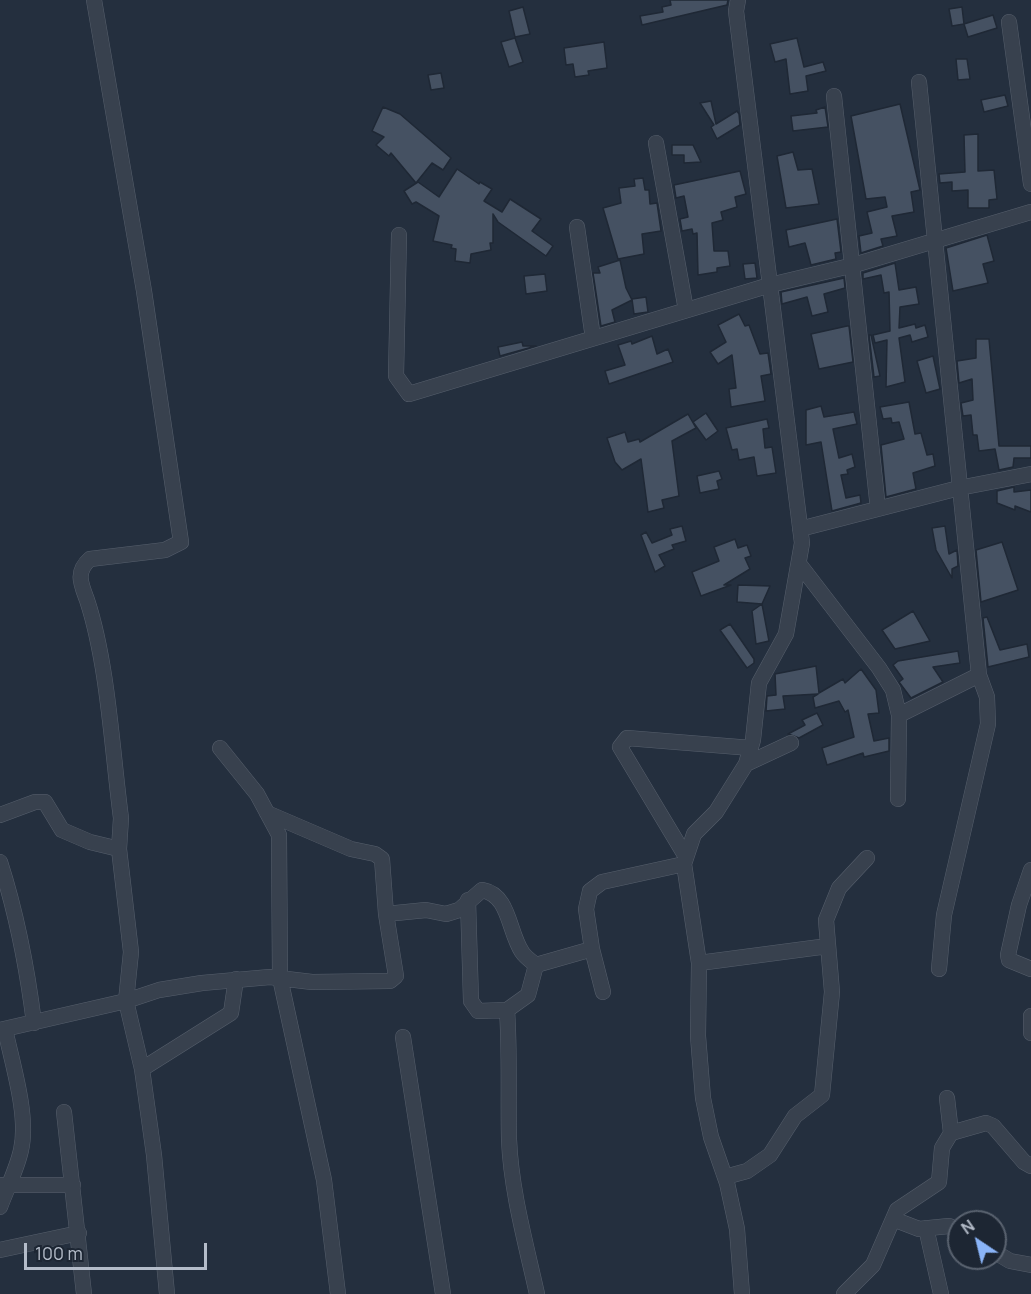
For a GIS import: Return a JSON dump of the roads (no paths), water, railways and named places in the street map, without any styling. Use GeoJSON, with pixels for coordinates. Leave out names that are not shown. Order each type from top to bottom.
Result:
{"type":"FeatureCollection","features":[{"type":"Feature","properties":{"kind":"street"},"geometry":{"type":"LineString","coordinates":[[94,0],[144,291],[181,543],[165,550],[90,559],[82,566],[79,577],[96,628],[121,818],[119,849],[131,952],[126,1002],[142,1069],[154,1155],[167,1294]]}},
{"type":"Feature","properties":{"kind":"street"},"geometry":{"type":"LineString","coordinates":[[685,861],[694,834],[716,812],[746,764],[759,682],[786,634],[800,565],[802,543],[736,11],[738,0]]}},
{"type":"Feature","properties":{"kind":"street"},"geometry":{"type":"LineString","coordinates":[[1009,22],[1031,184]]}},
{"type":"Feature","properties":{"kind":"street"},"geometry":{"type":"LineString","coordinates":[[919,82],[936,239],[958,488],[979,675],[987,697],[987,724],[944,915],[939,969]]}},
{"type":"Feature","properties":{"kind":"street"},"geometry":{"type":"LineString","coordinates":[[834,96],[854,265],[878,509]]}},
{"type":"Feature","properties":{"kind":"street"},"geometry":{"type":"LineString","coordinates":[[656,143],[686,310]]}},
{"type":"Feature","properties":{"kind":"street"},"geometry":{"type":"LineString","coordinates":[[399,235],[396,376],[409,394],[770,285],[854,265],[1031,212]]}},
{"type":"Feature","properties":{"kind":"street"},"geometry":{"type":"LineString","coordinates":[[577,227],[593,338]]}},
{"type":"Feature","properties":{"kind":"street"},"geometry":{"type":"LineString","coordinates":[[800,529],[958,488],[1031,474]]}},
{"type":"Feature","properties":{"kind":"street"},"geometry":{"type":"LineString","coordinates":[[800,565],[879,668],[892,690],[899,715],[898,799]]}},
{"type":"Feature","properties":{"kind":"street"},"geometry":{"type":"LineString","coordinates":[[899,715],[979,675]]}},
{"type":"Feature","properties":{"kind":"street"},"geometry":{"type":"LineString","coordinates":[[742,1294],[736,1229],[725,1177],[711,1137],[703,1098],[698,1036],[699,963],[685,861],[620,747],[627,738],[750,748]]}},
{"type":"Feature","properties":{"kind":"street"},"geometry":{"type":"LineString","coordinates":[[746,764],[791,743]]}},
{"type":"Feature","properties":{"kind":"street"},"geometry":{"type":"LineString","coordinates":[[220,748],[239,770],[279,835],[280,978],[324,1180],[338,1294]]}},
{"type":"Feature","properties":{"kind":"street"},"geometry":{"type":"LineString","coordinates":[[1,810],[45,802],[62,830],[90,842],[119,849]]}},
{"type":"Feature","properties":{"kind":"street"},"geometry":{"type":"LineString","coordinates":[[0,1207],[4,1185],[21,1150],[23,1137],[21,1110],[2,1029],[126,1002],[159,990],[236,979],[280,978],[312,982],[390,981],[396,976],[386,914],[382,859],[375,854],[351,849],[267,813]]}},
{"type":"Feature","properties":{"kind":"street"},"geometry":{"type":"LineString","coordinates":[[725,1177],[747,1172],[770,1155],[795,1116],[822,1095],[832,992],[826,920],[839,888],[867,858]]}},
{"type":"Feature","properties":{"kind":"street"},"geometry":{"type":"LineString","coordinates":[[603,992],[592,949],[586,909],[590,891],[602,882],[685,861]]}},
{"type":"Feature","properties":{"kind":"street"},"geometry":{"type":"LineString","coordinates":[[0,862],[26,960],[34,1023]]}},
{"type":"Feature","properties":{"kind":"street"},"geometry":{"type":"LineString","coordinates":[[1031,870],[1019,905],[1008,955],[1009,960],[1031,969]]}},
{"type":"Feature","properties":{"kind":"street"},"geometry":{"type":"LineString","coordinates":[[386,914],[426,910],[446,914],[459,910],[482,890],[493,892],[502,902],[512,933],[523,954],[536,965]]}},
{"type":"Feature","properties":{"kind":"street"},"geometry":{"type":"LineString","coordinates":[[468,900],[471,1001],[478,1011],[507,1010],[528,995],[536,965]]}},
{"type":"Feature","properties":{"kind":"street"},"geometry":{"type":"LineString","coordinates":[[699,963],[828,946]]}},
{"type":"Feature","properties":{"kind":"street"},"geometry":{"type":"LineString","coordinates":[[536,965],[592,949]]}},
{"type":"Feature","properties":{"kind":"street"},"geometry":{"type":"LineString","coordinates":[[142,1069],[231,1013],[236,979]]}},
{"type":"Feature","properties":{"kind":"street"},"geometry":{"type":"LineString","coordinates":[[507,1010],[511,1064],[509,1139],[512,1173],[537,1294]]}},
{"type":"Feature","properties":{"kind":"street"},"geometry":{"type":"LineString","coordinates":[[1031,1016],[1031,1033]]}},
{"type":"Feature","properties":{"kind":"street"},"geometry":{"type":"LineString","coordinates":[[404,1036],[443,1294]]}},
{"type":"Feature","properties":{"kind":"street"},"geometry":{"type":"LineString","coordinates":[[844,1294],[873,1264],[897,1210],[939,1182],[942,1148],[951,1133],[947,1098]]}},
{"type":"Feature","properties":{"kind":"street"},"geometry":{"type":"LineString","coordinates":[[64,1112],[84,1294]]}},
{"type":"Feature","properties":{"kind":"street"},"geometry":{"type":"LineString","coordinates":[[951,1133],[986,1123],[993,1126],[1024,1162],[1031,1166]]}},
{"type":"Feature","properties":{"kind":"street"},"geometry":{"type":"LineString","coordinates":[[4,1185],[73,1185]]}},
{"type":"Feature","properties":{"kind":"street"},"geometry":{"type":"LineString","coordinates":[[893,1219],[906,1226],[926,1228],[947,1226]]}},
{"type":"Feature","properties":{"kind":"street"},"geometry":{"type":"LineString","coordinates":[[926,1228],[941,1294]]}},
{"type":"Feature","properties":{"kind":"street"},"geometry":{"type":"LineString","coordinates":[[0,1250],[79,1233]]}},
{"type":"Feature","properties":{"kind":"street"},"geometry":{"type":"LineString","coordinates":[[1007,1259],[1031,1265]]}}]}
